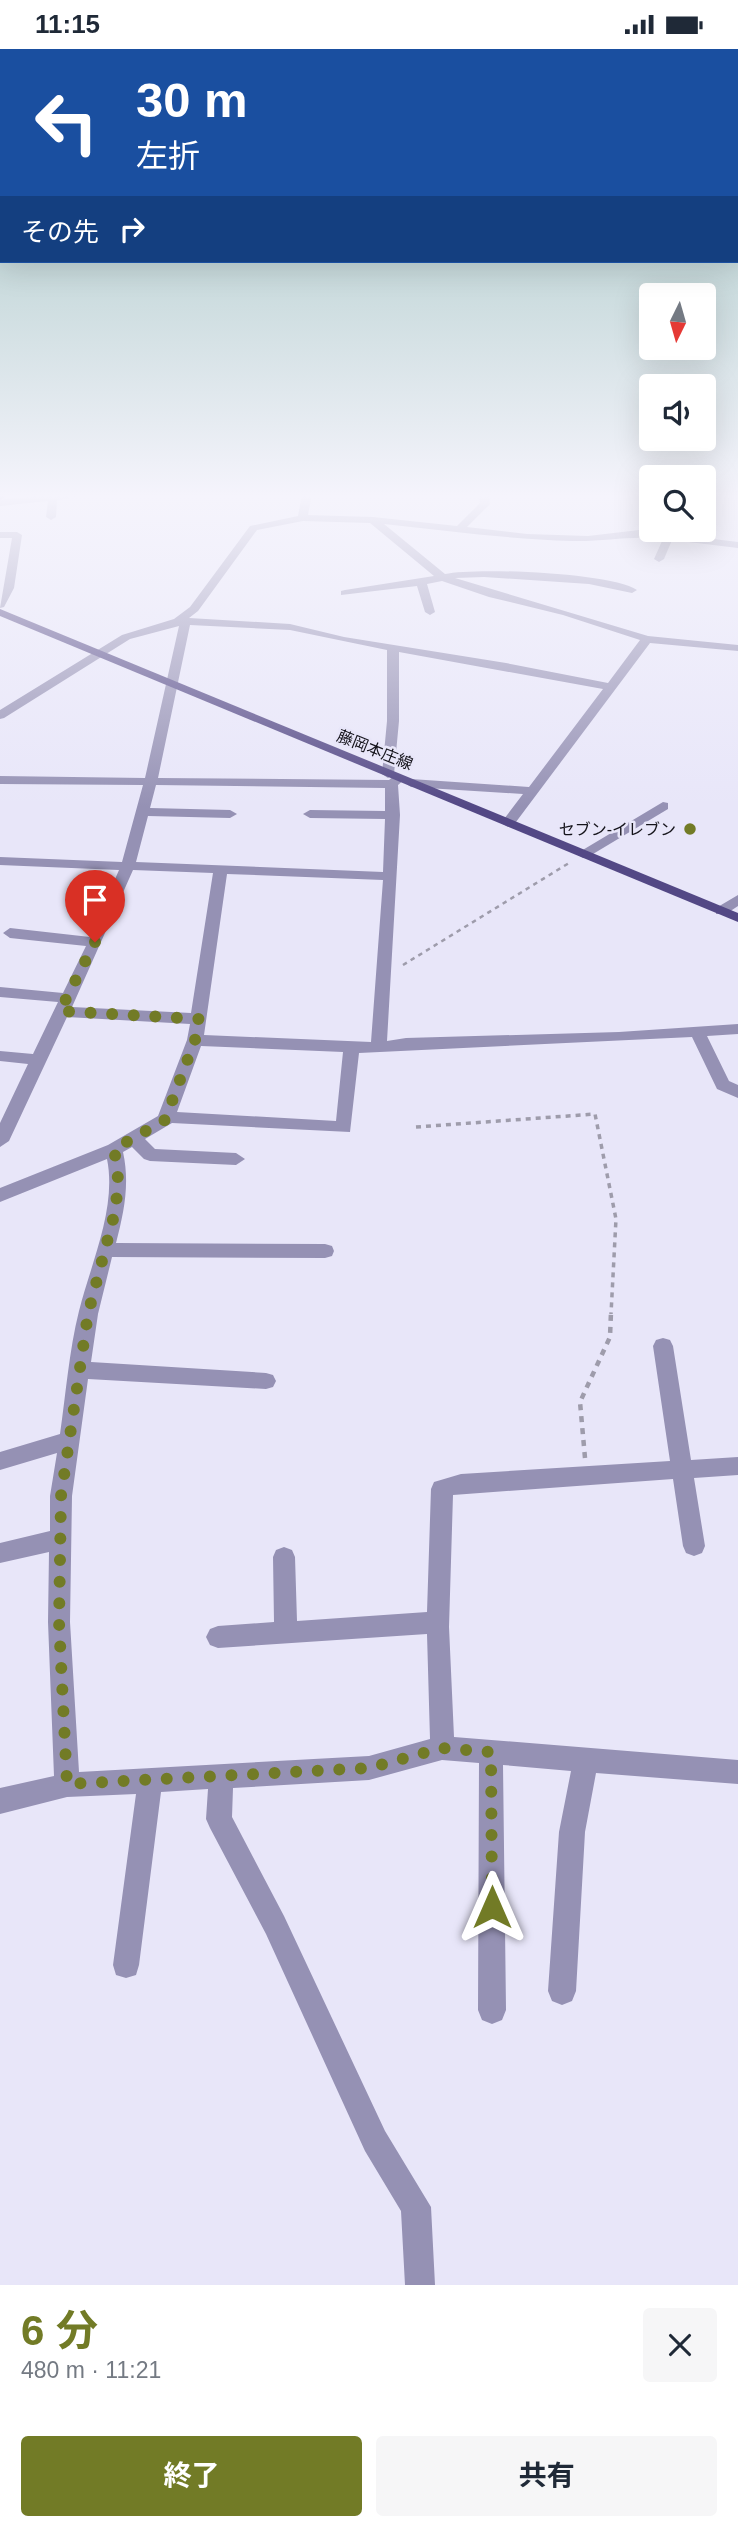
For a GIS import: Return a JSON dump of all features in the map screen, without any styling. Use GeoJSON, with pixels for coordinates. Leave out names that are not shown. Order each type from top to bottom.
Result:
{"type":"FeatureCollection","features":[{"type":"Feature","properties":{"kind":"main road","name":"藤岡本庄線"},"geometry":{"type":"LineString","coordinates":[[0,612],[398,780],[738,918]]}},
{"type":"Feature","properties":{"kind":"street"},"geometry":{"type":"LineString","coordinates":[[0,715],[126,637],[178,621],[194,609],[202,598]]}},
{"type":"Feature","properties":{"kind":"street"},"geometry":{"type":"LineString","coordinates":[[426,598],[430,612]]}},
{"type":"Feature","properties":{"kind":"street"},"geometry":{"type":"LineString","coordinates":[[507,598],[568,613],[646,639],[738,648]]}},
{"type":"Feature","properties":{"kind":"street"},"geometry":{"type":"LineString","coordinates":[[178,621],[290,627],[393,649],[506,666],[612,687]]}},
{"type":"Feature","properties":{"kind":"street"},"geometry":{"type":"LineString","coordinates":[[1,1136],[95,942],[127,868],[151,781],[185,624],[178,621]]}},
{"type":"Feature","properties":{"kind":"street"},"geometry":{"type":"LineString","coordinates":[[508,823],[646,639]]}},
{"type":"Feature","properties":{"kind":"street"},"geometry":{"type":"LineString","coordinates":[[379,1048],[393,815],[398,780],[393,721],[393,649]]}},
{"type":"Feature","properties":{"kind":"street"},"geometry":{"type":"LineString","coordinates":[[0,780],[398,780],[533,791]]}},
{"type":"Feature","properties":{"kind":"street"},"geometry":{"type":"LineString","coordinates":[[583,854],[663,806]]}},
{"type":"Feature","properties":{"kind":"street"},"geometry":{"type":"LineString","coordinates":[[142,812],[230,814]]}},
{"type":"Feature","properties":{"kind":"street"},"geometry":{"type":"LineString","coordinates":[[310,814],[393,815]]}},
{"type":"Feature","properties":{"kind":"street"},"geometry":{"type":"LineString","coordinates":[[0,861],[127,868],[390,876]]}},
{"type":"Feature","properties":{"kind":"street"},"geometry":{"type":"LineString","coordinates":[[0,1195],[114,1149],[166,1117],[195,1040],[220,871]]}},
{"type":"Feature","properties":{"kind":"street"},"geometry":{"type":"LineString","coordinates":[[722,911],[738,899]]}},
{"type":"Feature","properties":{"kind":"street"},"geometry":{"type":"LineString","coordinates":[[9,933],[95,942]]}},
{"type":"Feature","properties":{"kind":"street"},"geometry":{"type":"LineString","coordinates":[[0,992],[64,1005],[199,1019]]}},
{"type":"Feature","properties":{"kind":"street"},"geometry":{"type":"LineString","coordinates":[[195,1040],[379,1048],[406,1043],[738,1029]]}},
{"type":"Feature","properties":{"kind":"street"},"geometry":{"type":"LineString","coordinates":[[697,1032],[723,1085],[738,1092]]}},
{"type":"Feature","properties":{"kind":"street"},"geometry":{"type":"LineString","coordinates":[[166,1117],[344,1128],[351,1047]]}},
{"type":"Feature","properties":{"kind":"street"},"geometry":{"type":"LineString","coordinates":[[0,1056],[38,1060]]}},
{"type":"Feature","properties":{"kind":"street"},"geometry":{"type":"LineString","coordinates":[[134,1139],[150,1154],[236,1159]]}},
{"type":"Feature","properties":{"kind":"street"},"geometry":{"type":"LineString","coordinates":[[67,1784],[59,1622],[61,1496],[88,1314],[116,1208],[118,1173],[114,1149]]}},
{"type":"Feature","properties":{"kind":"street"},"geometry":{"type":"LineString","coordinates":[[105,1249],[325,1251]]}},
{"type":"Feature","properties":{"kind":"street"},"geometry":{"type":"LineString","coordinates":[[663,1346],[694,1546]]}},
{"type":"Feature","properties":{"kind":"street"},"geometry":{"type":"LineString","coordinates":[[80,1370],[266,1381]]}},
{"type":"Feature","properties":{"kind":"street"},"geometry":{"type":"LineString","coordinates":[[0,1461],[69,1440]]}},
{"type":"Feature","properties":{"kind":"street"},"geometry":{"type":"LineString","coordinates":[[442,1748],[439,1622],[442,1489],[461,1483],[586,1473],[738,1466]]}},
{"type":"Feature","properties":{"kind":"street"},"geometry":{"type":"LineString","coordinates":[[0,1553],[60,1539]]}},
{"type":"Feature","properties":{"kind":"street"},"geometry":{"type":"LineString","coordinates":[[284,1557],[286,1632]]}},
{"type":"Feature","properties":{"kind":"street"},"geometry":{"type":"LineString","coordinates":[[218,1637],[439,1622]]}},
{"type":"Feature","properties":{"kind":"street"},"geometry":{"type":"LineString","coordinates":[[0,1801],[67,1784],[150,1782],[369,1768],[442,1748],[738,1772]]}},
{"type":"Feature","properties":{"kind":"street"},"geometry":{"type":"LineString","coordinates":[[491,1752],[492,2010]]}},
{"type":"Feature","properties":{"kind":"street"},"geometry":{"type":"LineString","coordinates":[[562,1991],[572,1832],[586,1759]]}},
{"type":"Feature","properties":{"kind":"street"},"geometry":{"type":"LineString","coordinates":[[221,1776],[219,1819],[275,1925],[375,2141],[416,2207],[421,2285]]}},
{"type":"Feature","properties":{"kind":"street"},"geometry":{"type":"LineString","coordinates":[[125,1965],[150,1782]]}},
{"type":"Feature","properties":{"kind":"path"},"geometry":{"type":"LineString","coordinates":[[383,977],[583,854]]}},
{"type":"Feature","properties":{"kind":"path"},"geometry":{"type":"LineString","coordinates":[[416,1127],[595,1114],[616,1219],[610,1337],[580,1402],[586,1473]]}},
{"type":"Feature","properties":{"kind":"place","name":"セブン-イレブン"},"geometry":{"type":"Point","coordinates":[690,829]}},
{"type":"Feature","properties":{"kind":"route"},"geometry":{"type":"LineString","coordinates":[[95,942],[60,1011],[199,1019],[195,1040],[165,1120],[114,1149],[118,1173],[116,1208],[88,1314],[61,1496],[59,1622],[67,1784],[150,1782],[369,1768],[442,1748],[491,1752],[492,1907]]}}]}
